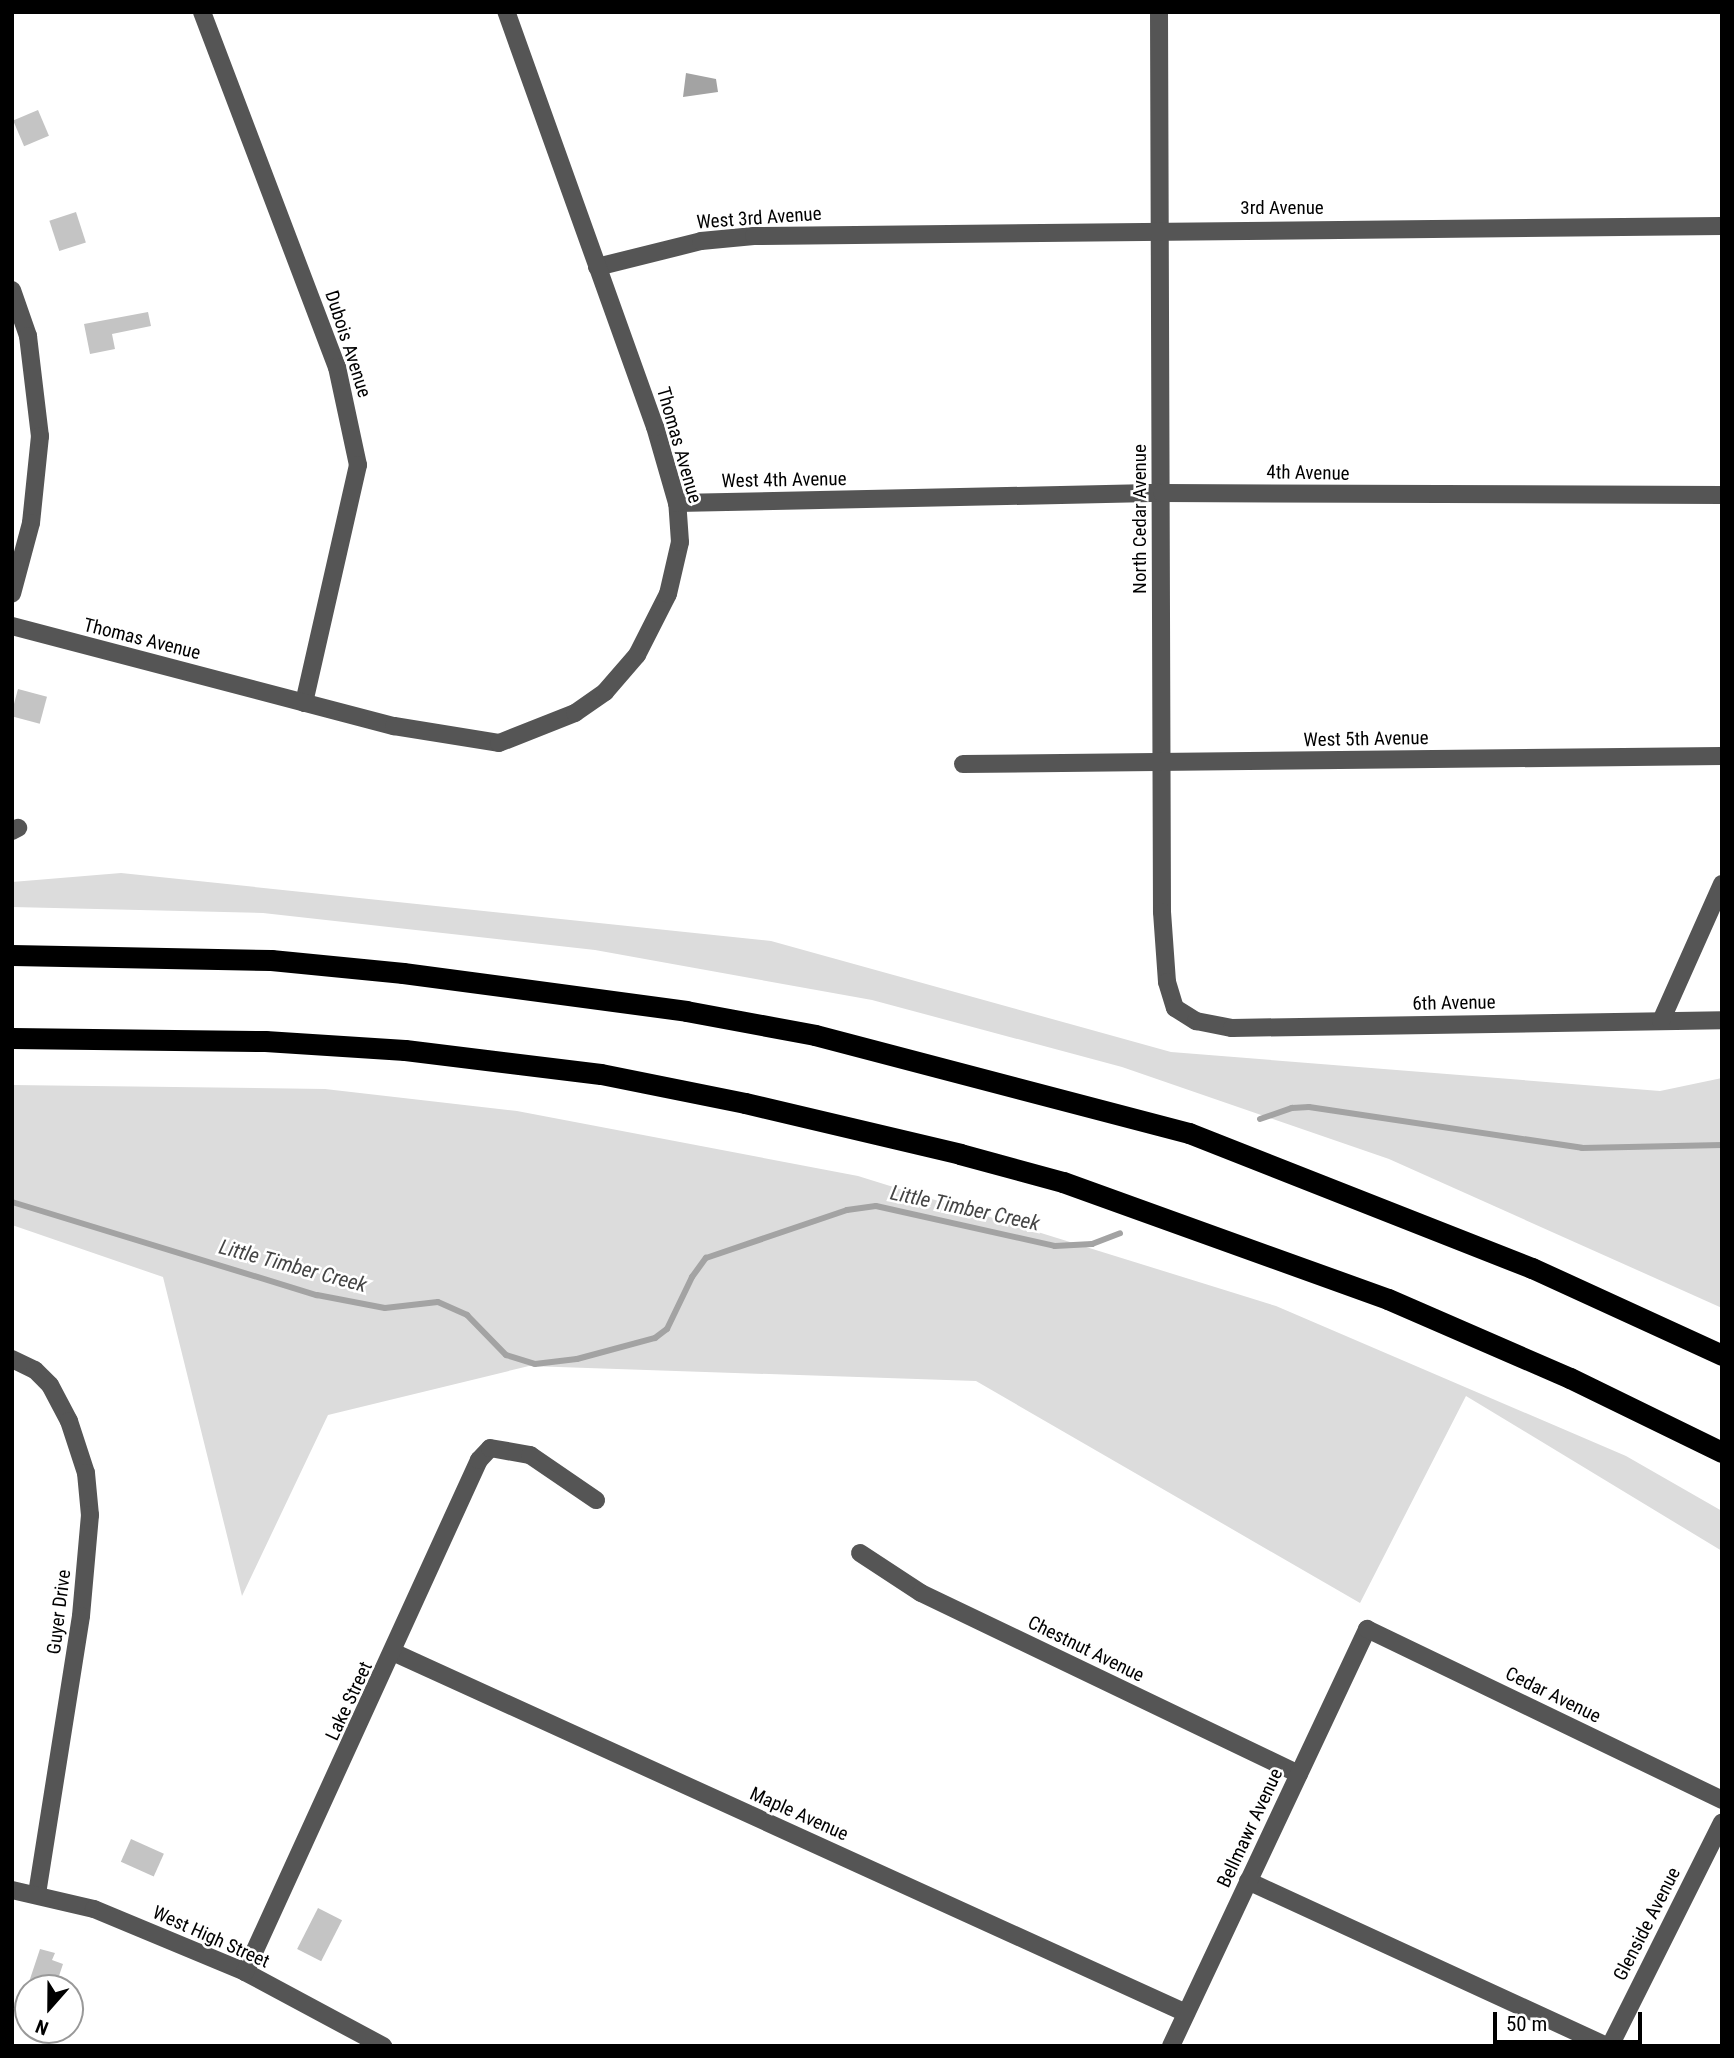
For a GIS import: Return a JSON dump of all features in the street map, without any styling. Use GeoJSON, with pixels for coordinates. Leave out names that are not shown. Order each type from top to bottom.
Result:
{"type":"FeatureCollection","features":[{"type":"Feature","properties":{"kind":"highway"},"geometry":{"type":"LineString","coordinates":[[12,955],[233,958],[390,971],[635,1003],[815,1035],[1189,1133],[1532,1268],[1722,1356]]}},
{"type":"Feature","properties":{"kind":"highway"},"geometry":{"type":"LineString","coordinates":[[12,1038],[265,1041],[418,1052],[614,1077],[960,1154],[1100,1195],[1388,1299],[1570,1378],[1722,1452]]}},
{"type":"Feature","properties":{"kind":"street","name":"Dubois Avenue"},"geometry":{"type":"LineString","coordinates":[[202,12],[337,367],[358,465],[304,702]]}},
{"type":"Feature","properties":{"kind":"street","name":"Thomas Avenue"},"geometry":{"type":"LineString","coordinates":[[12,626],[394,726],[499,743],[575,713],[605,692],[652,631],[668,594],[680,542],[677,503],[655,427],[506,12]]}},
{"type":"Feature","properties":{"kind":"street","name":"North Cedar Avenue"},"geometry":{"type":"LineString","coordinates":[[1159,12],[1161,762],[1167,982],[1175,1008],[1189,1016]]}},
{"type":"Feature","properties":{"kind":"street","name":"3rd Avenue"},"geometry":{"type":"LineString","coordinates":[[843,234],[1722,226]]}},
{"type":"Feature","properties":{"kind":"street","name":"West 3rd Avenue"},"geometry":{"type":"LineString","coordinates":[[597,267],[701,241],[843,234]]}},
{"type":"Feature","properties":{"kind":"street"},"geometry":{"type":"LineString","coordinates":[[12,290],[27,336],[40,436],[30,523],[12,594]]}},
{"type":"Feature","properties":{"kind":"street","name":"4th Avenue"},"geometry":{"type":"LineString","coordinates":[[893,499],[1161,492],[1722,495]]}},
{"type":"Feature","properties":{"kind":"street","name":"West 4th Avenue"},"geometry":{"type":"LineString","coordinates":[[677,503],[893,499]]}},
{"type":"Feature","properties":{"kind":"street","name":"West 5th Avenue"},"geometry":{"type":"LineString","coordinates":[[963,764],[1012,761],[1722,756]]}},
{"type":"Feature","properties":{"kind":"street"},"geometry":{"type":"LineString","coordinates":[[1661,1021],[1722,884]]}},
{"type":"Feature","properties":{"kind":"street","name":"6th Avenue"},"geometry":{"type":"LineString","coordinates":[[1189,1016],[1232,1028],[1722,1020]]}},
{"type":"Feature","properties":{"kind":"street","name":"Guyer Drive"},"geometry":{"type":"LineString","coordinates":[[12,1359],[35,1370],[50,1385],[69,1421],[86,1473],[90,1514],[81,1616],[37,1895]]}},
{"type":"Feature","properties":{"kind":"street","name":"Lake Street"},"geometry":{"type":"LineString","coordinates":[[245,1972],[395,1653],[479,1460],[490,1448],[530,1455],[596,1500]]}},
{"type":"Feature","properties":{"kind":"street","name":"Chestnut Avenue"},"geometry":{"type":"LineString","coordinates":[[860,1553],[921,1593],[1299,1774]]}},
{"type":"Feature","properties":{"kind":"street","name":"Bellmawr Avenue"},"geometry":{"type":"LineString","coordinates":[[1171,2046],[1367,1629]]}},
{"type":"Feature","properties":{"kind":"street","name":"Cedar Avenue"},"geometry":{"type":"LineString","coordinates":[[1367,1629],[1722,1800]]}},
{"type":"Feature","properties":{"kind":"street","name":"Maple Avenue"},"geometry":{"type":"LineString","coordinates":[[395,1653],[1186,2013]]}},
{"type":"Feature","properties":{"kind":"street","name":"Glenside Avenue"},"geometry":{"type":"LineString","coordinates":[[1609,2046],[1722,1822]]}},
{"type":"Feature","properties":{"kind":"street"},"geometry":{"type":"LineString","coordinates":[[1248,1881],[1609,2046]]}},
{"type":"Feature","properties":{"kind":"street","name":"West High Street"},"geometry":{"type":"LineString","coordinates":[[12,1890],[94,1909],[245,1972],[383,2046]]}},
{"type":"Feature","properties":{"kind":"shaded area"},"geometry":{"type":"Polygon","coordinates":[[[686,73],[716,79],[718,92],[683,97],[686,73]]]}},
{"type":"Feature","properties":{"kind":"shaded area"},"geometry":{"type":"Polygon","coordinates":[[[121,873],[771,941],[1171,1052],[1660,1091],[1722,1078],[1722,1308],[1389,1159],[1122,1067],[872,1000],[595,950],[263,913],[12,907],[12,882],[121,873]]]}},
{"type":"Feature","properties":{"kind":"shaded area"},"geometry":{"type":"Polygon","coordinates":[[[12,1085],[325,1089],[517,1111],[858,1176],[1276,1306],[1626,1456],[1722,1511],[1722,1551],[1466,1396],[1360,1603],[976,1381],[529,1366],[328,1415],[242,1596],[163,1277],[12,1225],[12,1085]]]}},
{"type":"Feature","properties":{"kind":"building"},"geometry":{"type":"Polygon","coordinates":[[[38,110],[49,136],[24,146],[13,121],[38,110]]]}},
{"type":"Feature","properties":{"kind":"building"},"geometry":{"type":"Polygon","coordinates":[[[76,212],[86,242],[59,251],[49,221],[76,212]]]}},
{"type":"Feature","properties":{"kind":"building"},"geometry":{"type":"Polygon","coordinates":[[[148,312],[151,326],[112,334],[115,349],[90,354],[84,324],[148,312]]]}},
{"type":"Feature","properties":{"kind":"building"},"geometry":{"type":"Polygon","coordinates":[[[18,689],[47,697],[40,724],[12,716],[18,689]]]}},
{"type":"Feature","properties":{"kind":"building"},"geometry":{"type":"Polygon","coordinates":[[[131,1839],[164,1854],[154,1876],[121,1862],[131,1839]]]}},
{"type":"Feature","properties":{"kind":"building"},"geometry":{"type":"Polygon","coordinates":[[[318,1908],[342,1920],[321,1961],[297,1949],[318,1908]]]}},
{"type":"Feature","properties":{"kind":"building"},"geometry":{"type":"Polygon","coordinates":[[[40,1949],[55,1953],[52,1960],[63,1964],[60,1974],[32,1974],[40,1949]]]}},
{"type":"Feature","properties":{"kind":"waterway","name":"Little Timber Creek"},"geometry":{"type":"LineString","coordinates":[[1260,1119],[1292,1108],[1309,1107],[1582,1148],[1722,1145]]}},
{"type":"Feature","properties":{"kind":"waterway","name":"Little Timber Creek"},"geometry":{"type":"LineString","coordinates":[[12,1202],[317,1295],[385,1308],[438,1302],[467,1315],[506,1355],[535,1364],[577,1359],[655,1338],[667,1329],[692,1277],[706,1258],[847,1210],[876,1206],[1055,1246],[1092,1244],[1120,1233]]}}]}
